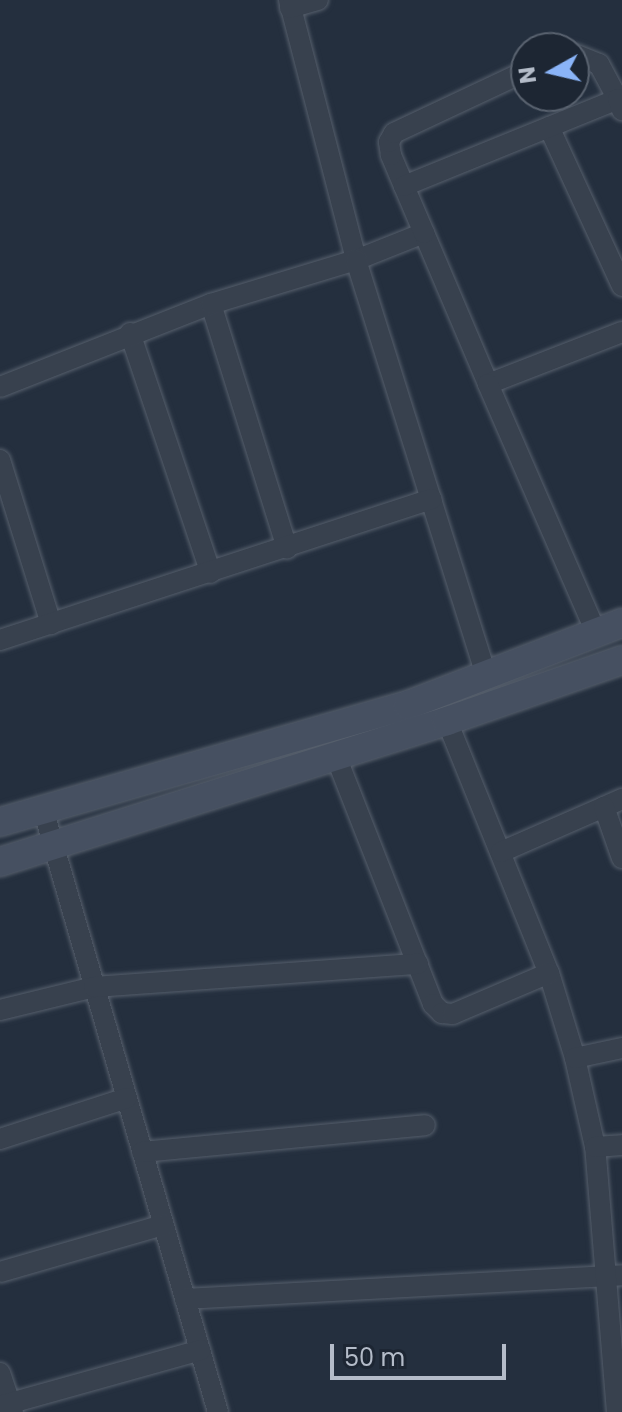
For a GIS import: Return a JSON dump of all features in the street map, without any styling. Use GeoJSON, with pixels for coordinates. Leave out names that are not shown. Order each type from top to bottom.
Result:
{"type":"FeatureCollection","features":[{"type":"Feature","properties":{"kind":"main road"},"geometry":{"type":"LineString","coordinates":[[0,822],[408,705],[610,629]]}},
{"type":"Feature","properties":{"kind":"main road"},"geometry":{"type":"LineString","coordinates":[[0,862],[447,721],[622,660]]}},
{"type":"Feature","properties":{"kind":"street"},"geometry":{"type":"LineString","coordinates":[[318,0],[290,4],[356,260],[486,675]]}},
{"type":"Feature","properties":{"kind":"street"},"geometry":{"type":"LineString","coordinates":[[404,186],[549,127],[620,104],[599,64],[590,60]]}},
{"type":"Feature","properties":{"kind":"street"},"geometry":{"type":"LineString","coordinates":[[510,79],[394,133],[389,142],[391,155],[488,384],[610,629]]}},
{"type":"Feature","properties":{"kind":"street"},"geometry":{"type":"LineString","coordinates":[[549,127],[622,286]]}},
{"type":"Feature","properties":{"kind":"street"},"geometry":{"type":"LineString","coordinates":[[0,387],[130,333],[211,304],[356,260],[424,233]]}},
{"type":"Feature","properties":{"kind":"street"},"geometry":{"type":"LineString","coordinates":[[211,304],[287,548]]}},
{"type":"Feature","properties":{"kind":"street"},"geometry":{"type":"LineString","coordinates":[[488,384],[622,332]]}},
{"type":"Feature","properties":{"kind":"street"},"geometry":{"type":"LineString","coordinates":[[130,333],[211,573]]}},
{"type":"Feature","properties":{"kind":"street"},"geometry":{"type":"LineString","coordinates":[[0,460],[51,624]]}},
{"type":"Feature","properties":{"kind":"street"},"geometry":{"type":"LineString","coordinates":[[0,640],[432,499]]}},
{"type":"Feature","properties":{"kind":"street"},"geometry":{"type":"LineString","coordinates":[[447,721],[549,973],[575,1058],[595,1147],[614,1275],[617,1412]]}},
{"type":"Feature","properties":{"kind":"street"},"geometry":{"type":"LineString","coordinates":[[335,754],[433,1004],[442,1013],[453,1014],[549,973]]}},
{"type":"Feature","properties":{"kind":"street"},"geometry":{"type":"LineString","coordinates":[[501,852],[613,803],[622,858]]}},
{"type":"Feature","properties":{"kind":"street"},"geometry":{"type":"LineString","coordinates":[[43,809],[218,1412]]}},
{"type":"Feature","properties":{"kind":"street"},"geometry":{"type":"LineString","coordinates":[[0,1010],[94,987],[418,964]]}},
{"type":"Feature","properties":{"kind":"street"},"geometry":{"type":"LineString","coordinates":[[575,1058],[622,1048]]}},
{"type":"Feature","properties":{"kind":"street"},"geometry":{"type":"LineString","coordinates":[[0,1139],[127,1098]]}},
{"type":"Feature","properties":{"kind":"street"},"geometry":{"type":"LineString","coordinates":[[142,1152],[425,1125]]}},
{"type":"Feature","properties":{"kind":"street"},"geometry":{"type":"LineString","coordinates":[[595,1147],[622,1145]]}},
{"type":"Feature","properties":{"kind":"street"},"geometry":{"type":"LineString","coordinates":[[0,1272],[163,1225]]}},
{"type":"Feature","properties":{"kind":"street"},"geometry":{"type":"LineString","coordinates":[[185,1299],[614,1275]]}},
{"type":"Feature","properties":{"kind":"street"},"geometry":{"type":"LineString","coordinates":[[0,1373],[8,1407],[200,1350]]}}]}
